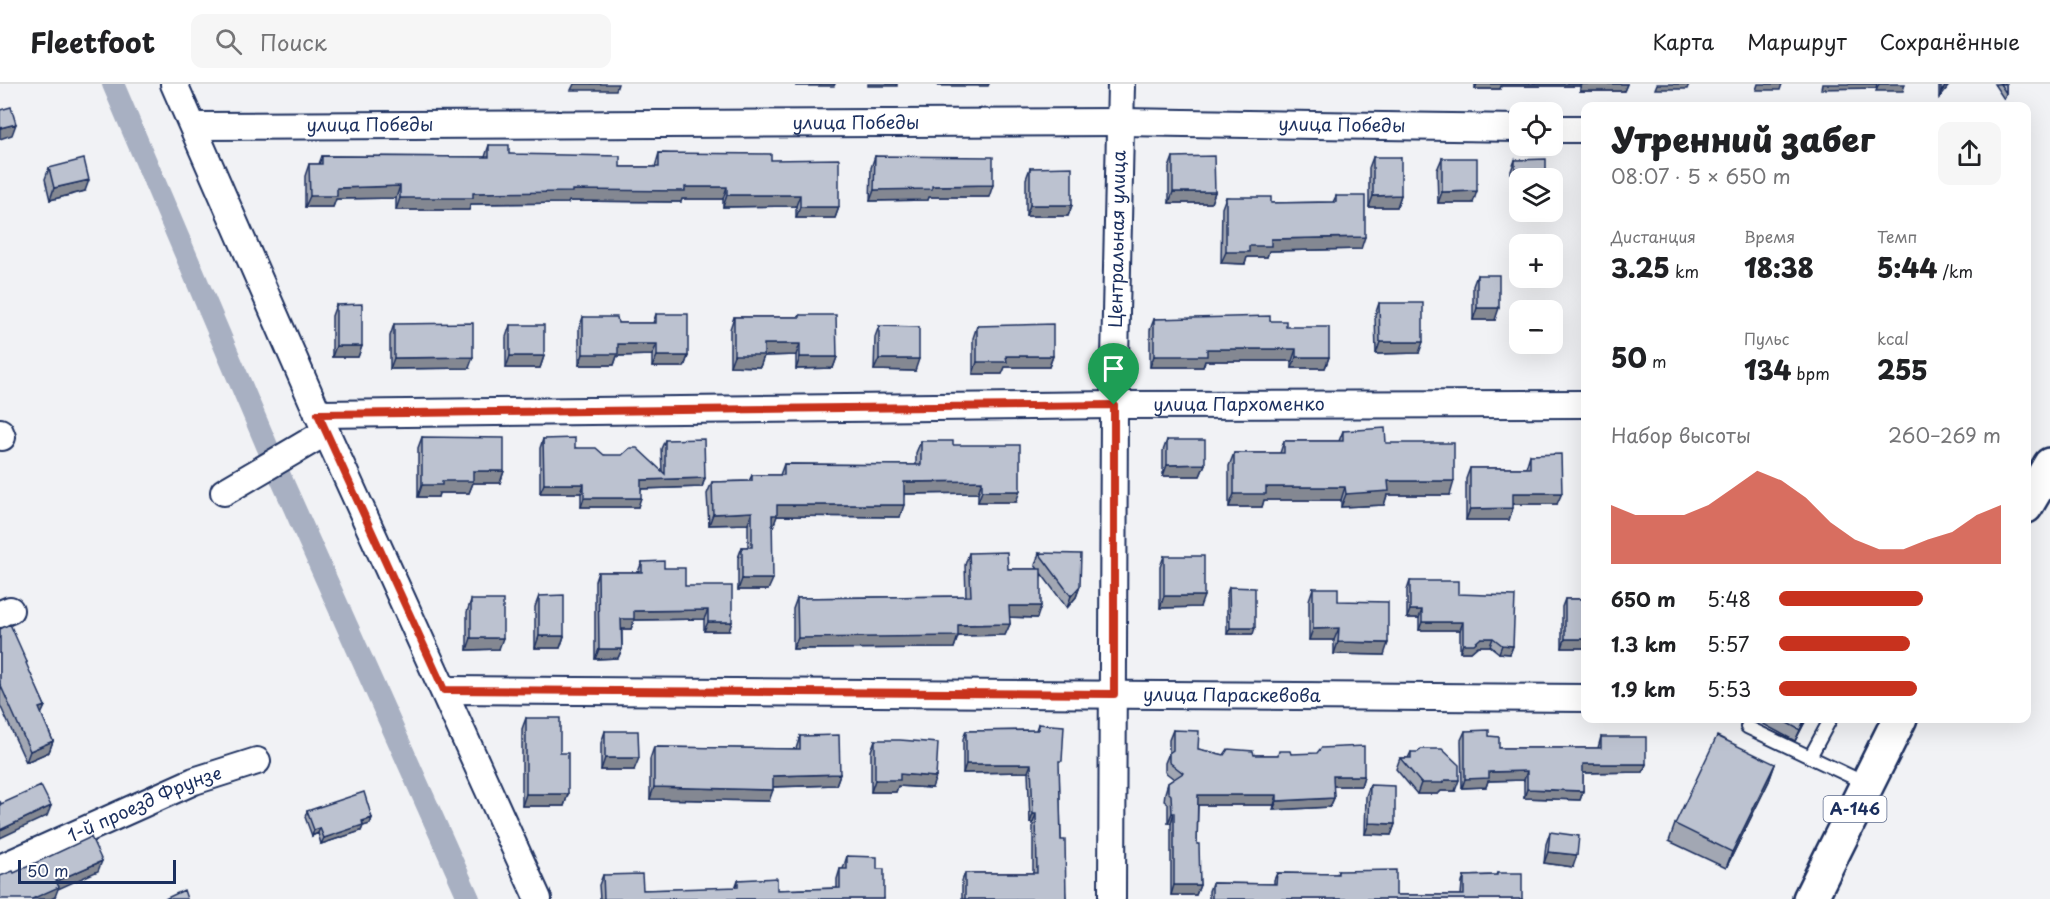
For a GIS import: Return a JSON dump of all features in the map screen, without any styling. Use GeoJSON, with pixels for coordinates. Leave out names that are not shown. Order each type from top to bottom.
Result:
{"type":"FeatureCollection","features":[{"type":"Feature","properties":{"kind":"highway"},"geometry":{"type":"LineString","coordinates":[[2031,469],[2050,437]]}},
{"type":"Feature","properties":{"kind":"highway"},"geometry":{"type":"LineString","coordinates":[[2031,497],[2050,465]]}},
{"type":"Feature","properties":{"kind":"highway","name":"А-146"},"geometry":{"type":"LineString","coordinates":[[1810,899],[1898,723]]}},
{"type":"Feature","properties":{"kind":"highway","name":"А-146"},"geometry":{"type":"LineString","coordinates":[[1827,899],[1914,723]]}},
{"type":"Feature","properties":{"kind":"street"},"geometry":{"type":"LineString","coordinates":[[174,84],[322,423],[538,899]]}},
{"type":"Feature","properties":{"kind":"street","name":"Центральная улица"},"geometry":{"type":"LineString","coordinates":[[1112,899],[1114,405],[1121,84]]}},
{"type":"Feature","properties":{"kind":"street","name":"улица Победы"},"geometry":{"type":"LineString","coordinates":[[194,126],[1121,122],[1509,128]]}},
{"type":"Feature","properties":{"kind":"street"},"geometry":{"type":"LineString","coordinates":[[1563,129],[1581,129]]}},
{"type":"Feature","properties":{"kind":"street","name":"улица Пархоменко"},"geometry":{"type":"LineString","coordinates":[[224,492],[322,423],[1114,405],[1581,404]]}},
{"type":"Feature","properties":{"kind":"street","name":"улица Параскевова"},"geometry":{"type":"LineString","coordinates":[[444,690],[1581,698]]}},
{"type":"Feature","properties":{"kind":"street","name":"1-й проезд Фрунзе"},"geometry":{"type":"LineString","coordinates":[[0,868],[194,781],[257,761]]}},
{"type":"Feature","properties":{"kind":"lane"},"geometry":{"type":"LineString","coordinates":[[1810,757],[1828,723]]}},
{"type":"Feature","properties":{"kind":"lane"},"geometry":{"type":"LineString","coordinates":[[1747,727],[1867,784]]}},
{"type":"Feature","properties":{"kind":"building"},"geometry":{"type":"Polygon","coordinates":[[[1941,84],[1947,84],[1941,92],[1941,84]]]}},
{"type":"Feature","properties":{"kind":"building"},"geometry":{"type":"Polygon","coordinates":[[[2000,84],[2006,84],[2006,93],[2000,84]]]}},
{"type":"Feature","properties":{"kind":"building"},"geometry":{"type":"Polygon","coordinates":[[[11,107],[16,124],[0,128],[0,110],[11,107]]]}},
{"type":"Feature","properties":{"kind":"building"},"geometry":{"type":"Polygon","coordinates":[[[489,145],[509,145],[509,154],[620,156],[620,167],[659,167],[659,153],[771,154],[771,160],[839,159],[839,207],[800,207],[800,195],[727,195],[727,187],[685,187],[685,191],[572,190],[572,192],[473,193],[473,198],[400,198],[400,186],[337,188],[337,196],[310,196],[309,164],[322,164],[322,156],[489,157],[489,145]]]}},
{"type":"Feature","properties":{"kind":"building"},"geometry":{"type":"Polygon","coordinates":[[[875,156],[993,157],[993,185],[874,190],[875,156]]]}},
{"type":"Feature","properties":{"kind":"building"},"geometry":{"type":"Polygon","coordinates":[[[1214,156],[1215,192],[1173,192],[1173,157],[1214,156]]]}},
{"type":"Feature","properties":{"kind":"building"},"geometry":{"type":"Polygon","coordinates":[[[1373,157],[1401,157],[1401,195],[1373,196],[1373,157]]]}},
{"type":"Feature","properties":{"kind":"building"},"geometry":{"type":"Polygon","coordinates":[[[1442,158],[1477,158],[1477,191],[1442,192],[1442,158]]]}},
{"type":"Feature","properties":{"kind":"building"},"geometry":{"type":"Polygon","coordinates":[[[84,159],[89,180],[54,188],[49,168],[84,159]]]}},
{"type":"Feature","properties":{"kind":"building"},"geometry":{"type":"Polygon","coordinates":[[[1546,159],[1546,168],[1515,168],[1515,160],[1546,159]]]}},
{"type":"Feature","properties":{"kind":"building"},"geometry":{"type":"Polygon","coordinates":[[[1072,167],[1072,205],[1030,205],[1030,168],[1072,167]]]}},
{"type":"Feature","properties":{"kind":"building"},"geometry":{"type":"Polygon","coordinates":[[[1336,196],[1365,196],[1365,237],[1271,239],[1271,246],[1249,246],[1249,252],[1226,252],[1226,197],[1271,197],[1271,203],[1336,202],[1336,196]]]}},
{"type":"Feature","properties":{"kind":"building"},"geometry":{"type":"Polygon","coordinates":[[[1477,275],[1499,275],[1499,308],[1477,308],[1477,275]]]}},
{"type":"Feature","properties":{"kind":"building"},"geometry":{"type":"Polygon","coordinates":[[[1379,303],[1423,303],[1423,342],[1380,342],[1379,303]]]}},
{"type":"Feature","properties":{"kind":"building"},"geometry":{"type":"Polygon","coordinates":[[[362,304],[362,346],[336,346],[336,305],[362,304]]]}},
{"type":"Feature","properties":{"kind":"building"},"geometry":{"type":"Polygon","coordinates":[[[656,314],[688,314],[688,356],[657,356],[657,344],[618,344],[618,354],[583,354],[583,317],[617,317],[618,323],[656,323],[656,314]]]}},
{"type":"Feature","properties":{"kind":"building"},"geometry":{"type":"Polygon","coordinates":[[[800,315],[836,315],[837,357],[800,357],[800,344],[764,344],[764,355],[734,355],[734,317],[800,317],[800,315]]]}},
{"type":"Feature","properties":{"kind":"building"},"geometry":{"type":"Polygon","coordinates":[[[1270,316],[1270,321],[1286,321],[1286,327],[1329,327],[1329,357],[1296,357],[1296,349],[1207,349],[1207,356],[1154,356],[1154,319],[1270,316]]]}},
{"type":"Feature","properties":{"kind":"building"},"geometry":{"type":"Polygon","coordinates":[[[473,323],[473,357],[394,358],[394,324],[473,323]]]}},
{"type":"Feature","properties":{"kind":"building"},"geometry":{"type":"Polygon","coordinates":[[[1053,324],[1053,356],[1006,356],[1007,362],[977,362],[977,326],[1053,324]]]}},
{"type":"Feature","properties":{"kind":"building"},"geometry":{"type":"Polygon","coordinates":[[[510,325],[544,325],[544,356],[510,356],[510,325]]]}},
{"type":"Feature","properties":{"kind":"building"},"geometry":{"type":"Polygon","coordinates":[[[879,326],[919,327],[919,359],[879,359],[879,326]]]}},
{"type":"Feature","properties":{"kind":"building"},"geometry":{"type":"Polygon","coordinates":[[[1385,428],[1386,443],[1454,443],[1454,481],[1388,481],[1389,491],[1346,494],[1345,487],[1266,487],[1266,494],[1234,494],[1234,453],[1284,453],[1284,441],[1343,441],[1343,431],[1385,428]]]}},
{"type":"Feature","properties":{"kind":"building"},"geometry":{"type":"Polygon","coordinates":[[[422,437],[504,438],[504,471],[473,471],[473,481],[442,481],[442,485],[422,485],[422,437]]]}},
{"type":"Feature","properties":{"kind":"building"},"geometry":{"type":"Polygon","coordinates":[[[575,438],[575,448],[596,448],[604,455],[622,455],[630,448],[637,448],[665,474],[665,440],[704,439],[705,478],[641,480],[641,498],[584,498],[584,484],[544,484],[543,439],[575,438]]]}},
{"type":"Feature","properties":{"kind":"building"},"geometry":{"type":"Polygon","coordinates":[[[1167,440],[1205,440],[1205,464],[1167,465],[1167,440]]]}},
{"type":"Feature","properties":{"kind":"building"},"geometry":{"type":"Polygon","coordinates":[[[921,441],[953,441],[953,445],[1020,445],[1020,491],[982,491],[982,481],[904,482],[904,505],[777,505],[777,515],[772,515],[773,579],[742,579],[742,547],[752,547],[752,512],[713,514],[712,482],[752,481],[752,475],[784,475],[784,464],[921,465],[921,441]]]}},
{"type":"Feature","properties":{"kind":"building"},"geometry":{"type":"Polygon","coordinates":[[[1561,454],[1562,493],[1513,493],[1513,508],[1470,509],[1470,468],[1530,468],[1530,455],[1561,454]]]}},
{"type":"Feature","properties":{"kind":"building"},"geometry":{"type":"Polygon","coordinates":[[[1007,552],[1008,569],[1041,569],[1041,606],[1009,606],[1010,624],[958,625],[958,636],[798,638],[797,598],[971,596],[969,553],[1007,552]]]}},
{"type":"Feature","properties":{"kind":"building"},"geometry":{"type":"Polygon","coordinates":[[[1039,553],[1081,554],[1080,586],[1071,596],[1039,553]]]}},
{"type":"Feature","properties":{"kind":"building"},"geometry":{"type":"Polygon","coordinates":[[[1164,556],[1204,556],[1204,596],[1164,596],[1164,556]]]}},
{"type":"Feature","properties":{"kind":"building"},"geometry":{"type":"Polygon","coordinates":[[[664,561],[664,568],[685,568],[685,586],[732,586],[732,622],[708,622],[708,610],[634,611],[634,619],[621,619],[622,649],[599,649],[598,572],[642,572],[642,562],[664,561]]]}},
{"type":"Feature","properties":{"kind":"building"},"geometry":{"type":"Polygon","coordinates":[[[1410,581],[1458,581],[1458,594],[1515,596],[1513,646],[1502,645],[1493,638],[1481,638],[1474,644],[1463,644],[1463,622],[1422,622],[1422,610],[1410,610],[1410,581]]]}},
{"type":"Feature","properties":{"kind":"building"},"geometry":{"type":"Polygon","coordinates":[[[1229,587],[1255,588],[1255,628],[1230,628],[1229,587]]]}},
{"type":"Feature","properties":{"kind":"building"},"geometry":{"type":"Polygon","coordinates":[[[1313,588],[1338,588],[1338,601],[1388,602],[1388,643],[1338,642],[1339,628],[1313,629],[1313,588]]]}},
{"type":"Feature","properties":{"kind":"building"},"geometry":{"type":"Polygon","coordinates":[[[564,595],[564,636],[539,636],[539,596],[564,595]]]}},
{"type":"Feature","properties":{"kind":"building"},"geometry":{"type":"Polygon","coordinates":[[[1565,599],[1581,599],[1581,639],[1565,639],[1565,599]]]}},
{"type":"Feature","properties":{"kind":"building"},"geometry":{"type":"Polygon","coordinates":[[[471,600],[503,600],[503,638],[471,638],[471,600]]]}},
{"type":"Feature","properties":{"kind":"building"},"geometry":{"type":"Polygon","coordinates":[[[10,624],[45,706],[39,708],[53,741],[30,751],[0,684],[0,629],[10,624]]]}},
{"type":"Feature","properties":{"kind":"building"},"geometry":{"type":"Polygon","coordinates":[[[526,718],[560,718],[560,753],[568,753],[568,794],[526,794],[526,718]]]}},
{"type":"Feature","properties":{"kind":"building"},"geometry":{"type":"Polygon","coordinates":[[[1787,723],[1803,723],[1800,730],[1787,723]]]}},
{"type":"Feature","properties":{"kind":"building"},"geometry":{"type":"Polygon","coordinates":[[[1038,724],[1064,726],[1062,761],[1059,761],[1061,840],[1065,840],[1066,899],[965,899],[965,873],[1037,873],[1036,814],[1033,814],[1031,764],[966,764],[966,731],[1038,730],[1038,724]]]}},
{"type":"Feature","properties":{"kind":"building"},"geometry":{"type":"Polygon","coordinates":[[[1173,730],[1199,731],[1198,749],[1224,755],[1228,749],[1253,751],[1254,755],[1278,755],[1279,751],[1290,751],[1291,754],[1317,753],[1321,748],[1364,746],[1364,776],[1333,776],[1334,798],[1277,801],[1277,795],[1198,795],[1197,844],[1199,844],[1200,885],[1174,885],[1174,813],[1172,813],[1168,783],[1183,773],[1169,762],[1169,753],[1173,750],[1173,730]]]}},
{"type":"Feature","properties":{"kind":"building"},"geometry":{"type":"Polygon","coordinates":[[[1489,730],[1489,736],[1499,737],[1499,748],[1601,748],[1601,737],[1646,737],[1646,764],[1583,764],[1583,791],[1527,789],[1527,771],[1489,772],[1489,778],[1465,779],[1465,731],[1489,730]]]}},
{"type":"Feature","properties":{"kind":"building"},"geometry":{"type":"Polygon","coordinates":[[[605,731],[638,731],[639,758],[605,758],[605,731]]]}},
{"type":"Feature","properties":{"kind":"building"},"geometry":{"type":"Polygon","coordinates":[[[839,735],[840,774],[773,776],[773,790],[654,787],[654,747],[800,749],[800,736],[839,735]]]}},
{"type":"Feature","properties":{"kind":"building"},"geometry":{"type":"Polygon","coordinates":[[[1717,736],[1775,764],[1732,852],[1675,824],[1717,736]]]}},
{"type":"Feature","properties":{"kind":"building"},"geometry":{"type":"Polygon","coordinates":[[[875,740],[938,743],[936,777],[900,774],[900,780],[875,780],[875,740]]]}},
{"type":"Feature","properties":{"kind":"building"},"geometry":{"type":"Polygon","coordinates":[[[1421,749],[1442,749],[1459,765],[1459,780],[1421,783],[1400,758],[1411,758],[1411,752],[1418,752],[1421,749]]]}},
{"type":"Feature","properties":{"kind":"building"},"geometry":{"type":"Polygon","coordinates":[[[1370,785],[1395,786],[1395,824],[1369,823],[1370,785]]]}},
{"type":"Feature","properties":{"kind":"building"},"geometry":{"type":"Polygon","coordinates":[[[41,786],[51,806],[0,830],[0,801],[1,804],[41,786]]]}},
{"type":"Feature","properties":{"kind":"building"},"geometry":{"type":"Polygon","coordinates":[[[364,792],[372,818],[362,821],[363,825],[324,838],[320,828],[314,830],[307,811],[364,792]]]}},
{"type":"Feature","properties":{"kind":"building"},"geometry":{"type":"Polygon","coordinates":[[[1550,832],[1579,836],[1577,855],[1548,852],[1550,832]]]}},
{"type":"Feature","properties":{"kind":"building"},"geometry":{"type":"Polygon","coordinates":[[[91,837],[102,861],[56,881],[59,887],[32,899],[0,899],[0,876],[13,871],[14,873],[91,837]]]}},
{"type":"Feature","properties":{"kind":"building"},"geometry":{"type":"Polygon","coordinates":[[[847,856],[877,857],[877,869],[884,869],[884,899],[604,899],[603,875],[642,874],[643,890],[738,887],[738,880],[777,878],[777,890],[840,888],[840,869],[847,869],[847,856]]]}},
{"type":"Feature","properties":{"kind":"building"},"geometry":{"type":"Polygon","coordinates":[[[1396,870],[1396,895],[1464,895],[1464,876],[1522,873],[1522,899],[1212,899],[1212,883],[1276,884],[1277,873],[1338,874],[1338,871],[1396,870]]]}},
{"type":"Feature","properties":{"kind":"building"},"geometry":{"type":"Polygon","coordinates":[[[184,890],[187,899],[165,899],[184,890]]]}},
{"type":"Feature","properties":{"kind":"waterway"},"geometry":{"type":"LineString","coordinates":[[113,84],[276,467],[469,899]]}},
{"type":"Feature","properties":{"kind":"route"},"geometry":{"type":"LineString","coordinates":[[1114,405],[1114,694],[444,690],[318,414],[583,411],[1114,405]]}}]}
